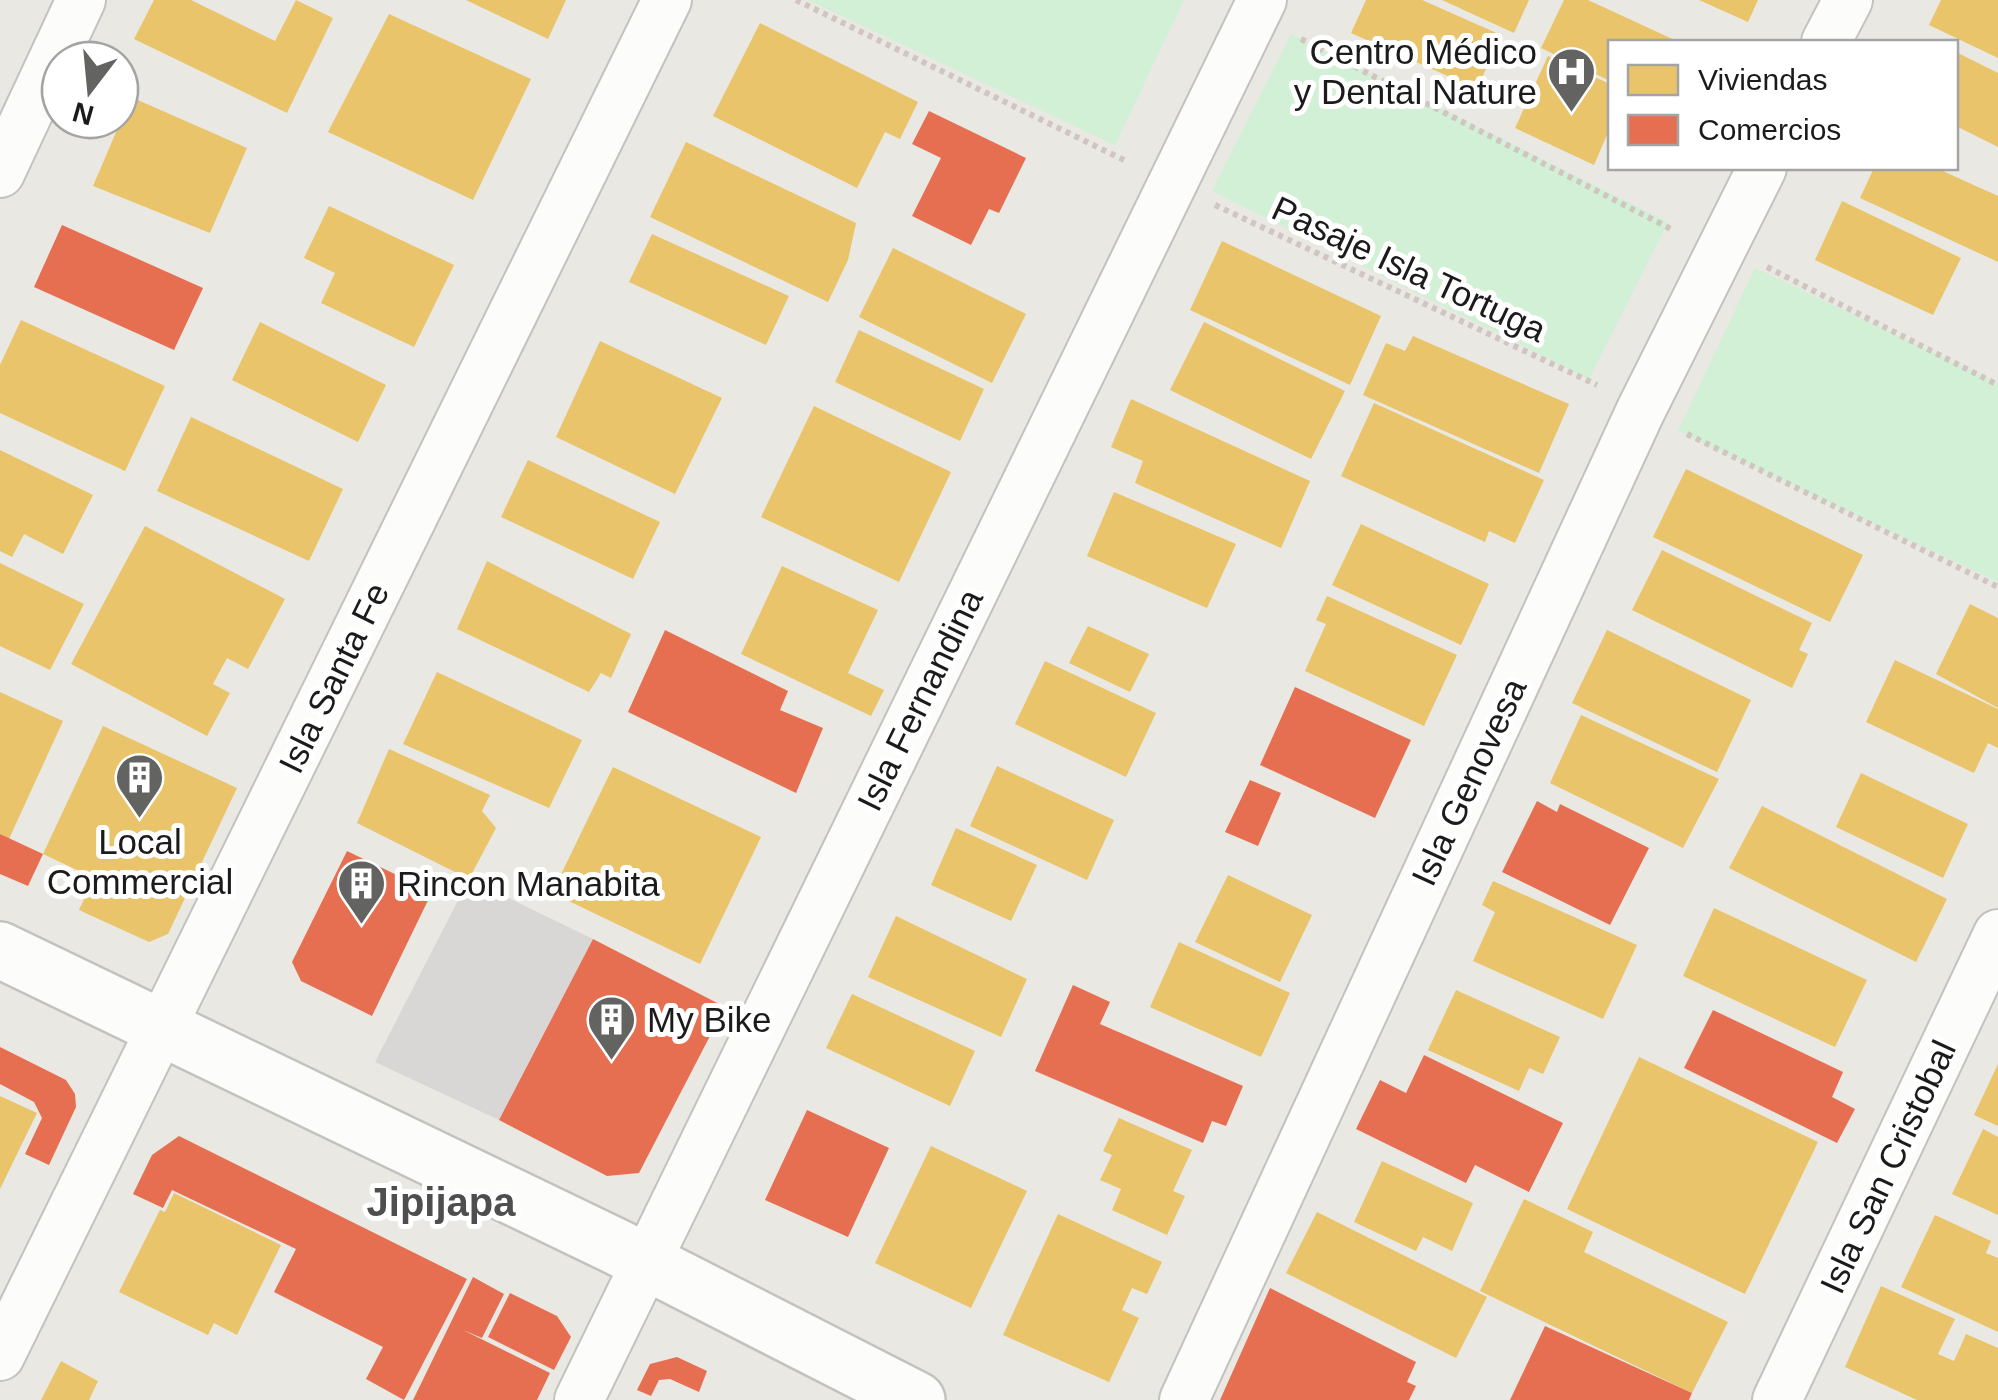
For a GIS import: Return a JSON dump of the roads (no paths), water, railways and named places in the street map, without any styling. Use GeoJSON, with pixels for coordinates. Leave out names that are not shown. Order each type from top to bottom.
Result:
{"type":"FeatureCollection","features":[{"type":"Feature","properties":{"kind":"street"},"geometry":{"type":"LineString","coordinates":[[0,173],[82,0]]}},
{"type":"Feature","properties":{"kind":"street","name":"Isla Santa Fe"},"geometry":{"type":"LineString","coordinates":[[0,1356],[667,0]]}},
{"type":"Feature","properties":{"kind":"street"},"geometry":{"type":"LineString","coordinates":[[1827,40],[1848,0]]}},
{"type":"Feature","properties":{"kind":"street","name":"Isla Fernandina"},"geometry":{"type":"LineString","coordinates":[[580,1400],[1258,8]]}},
{"type":"Feature","properties":{"kind":"street","name":"Isla Genovesa"},"geometry":{"type":"LineString","coordinates":[[1184,1400],[1640,412],[1761,170]]}},
{"type":"Feature","properties":{"kind":"street","name":"Isla San Cristobal"},"geometry":{"type":"LineString","coordinates":[[1777,1400],[1998,934]]}},
{"type":"Feature","properties":{"kind":"street"},"geometry":{"type":"LineString","coordinates":[[0,950],[646,1262],[917,1400]]}},
{"type":"Feature","properties":{"kind":"place","name":"Centro Médico y Dental Nature"},"geometry":{"type":"Point","coordinates":[1572,114]}},
{"type":"Feature","properties":{"kind":"place","name":"Local Commercial"},"geometry":{"type":"Point","coordinates":[140,820]}},
{"type":"Feature","properties":{"kind":"place","name":"Rincon Manabita"},"geometry":{"type":"Point","coordinates":[362,926]}},
{"type":"Feature","properties":{"kind":"place","name":"My Bike"},"geometry":{"type":"Point","coordinates":[612,1062]}},
{"type":"Feature","properties":{"kind":"district","name":"Jipijapa"},"geometry":{"type":"Point","coordinates":[441,1202]}}]}
